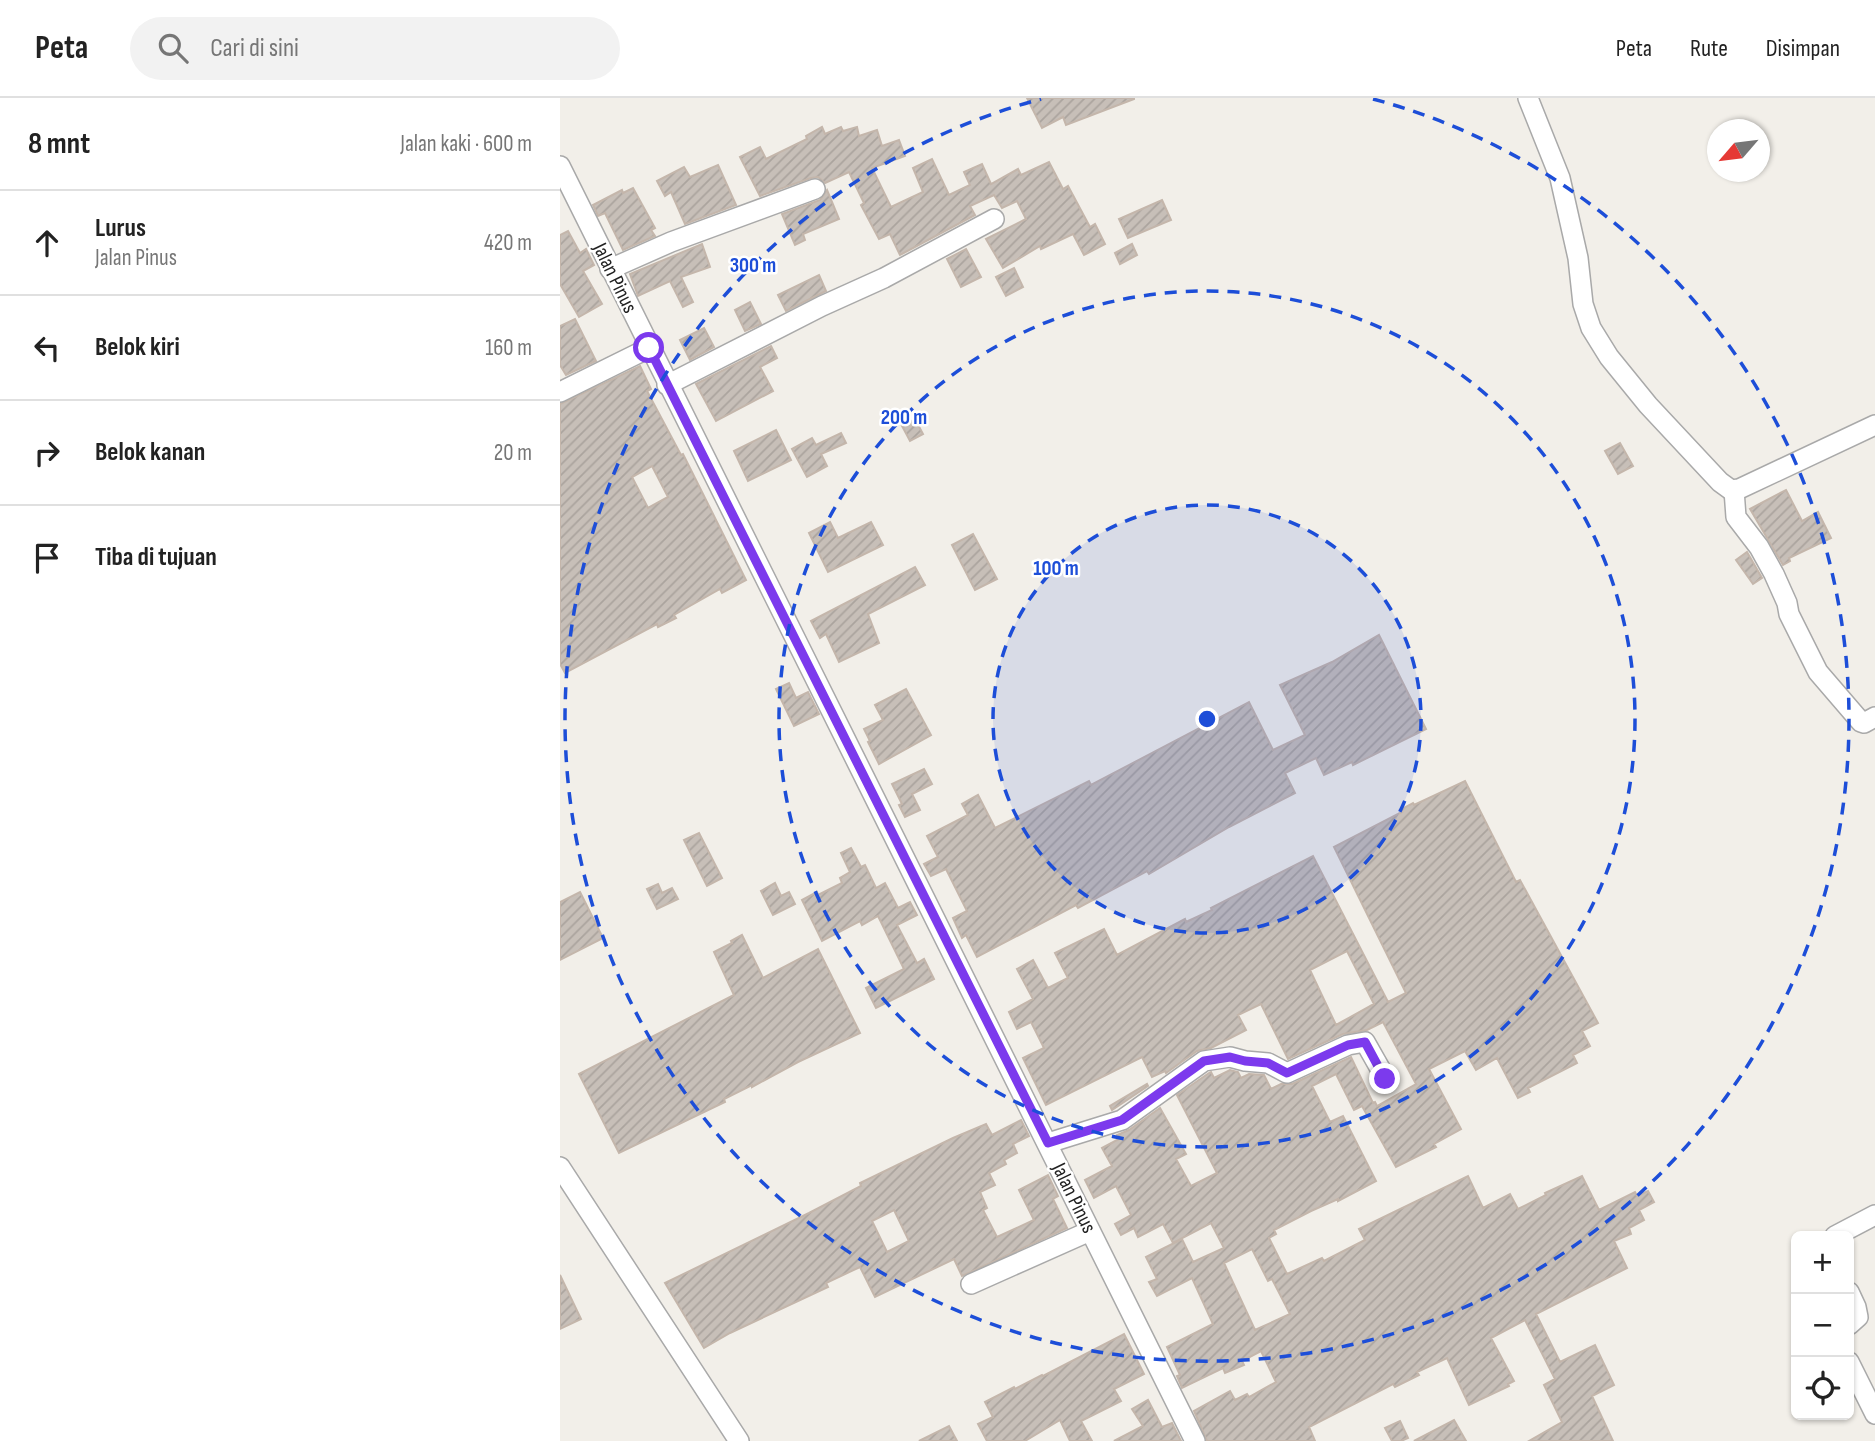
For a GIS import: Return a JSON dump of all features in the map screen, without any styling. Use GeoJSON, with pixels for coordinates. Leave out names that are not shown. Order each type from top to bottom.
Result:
{"type":"FeatureCollection","features":[{"type":"Feature","properties":{"kind":"street"},"geometry":{"type":"LineString","coordinates":[[1528,98],[1560,178],[1578,258],[1583,304],[1591,328],[1609,357],[1648,405],[1720,482],[1734,490]]}},
{"type":"Feature","properties":{"kind":"street","name":"Jalan Pinus"},"geometry":{"type":"LineString","coordinates":[[560,166],[1195,1441]]}},
{"type":"Feature","properties":{"kind":"street"},"geometry":{"type":"LineString","coordinates":[[610,269],[671,242],[815,188]]}},
{"type":"Feature","properties":{"kind":"street"},"geometry":{"type":"LineString","coordinates":[[667,385],[822,306],[884,278],[994,219]]}},
{"type":"Feature","properties":{"kind":"street"},"geometry":{"type":"LineString","coordinates":[[560,392],[649,348]]}},
{"type":"Feature","properties":{"kind":"street"},"geometry":{"type":"LineString","coordinates":[[1734,490],[1875,425]]}},
{"type":"Feature","properties":{"kind":"street"},"geometry":{"type":"LineString","coordinates":[[1734,490],[1736,517],[1759,547],[1774,574],[1789,614],[1818,672],[1861,722],[1875,717]]}},
{"type":"Feature","properties":{"kind":"street"},"geometry":{"type":"LineString","coordinates":[[1048,1143],[1122,1120],[1204,1061],[1230,1057],[1268,1063],[1287,1073],[1348,1045],[1365,1042],[1385,1079]]}},
{"type":"Feature","properties":{"kind":"street"},"geometry":{"type":"LineString","coordinates":[[560,1167],[740,1441]]}},
{"type":"Feature","properties":{"kind":"street"},"geometry":{"type":"LineString","coordinates":[[1845,1231],[1875,1215]]}},
{"type":"Feature","properties":{"kind":"street"},"geometry":{"type":"LineString","coordinates":[[971,1284],[1090,1231]]}},
{"type":"Feature","properties":{"kind":"street"},"geometry":{"type":"LineString","coordinates":[[1850,1294],[1861,1317]]}},
{"type":"Feature","properties":{"kind":"street"},"geometry":{"type":"LineString","coordinates":[[1854,1372],[1875,1414]]}},
{"type":"Feature","properties":{"kind":"building"},"geometry":{"type":"Polygon","coordinates":[[[1027,98],[1134,99],[1066,125],[1063,117],[1042,128],[1027,98]]]}},
{"type":"Feature","properties":{"kind":"building"},"geometry":{"type":"Polygon","coordinates":[[[822,127],[825,134],[841,127],[843,131],[857,127],[859,136],[877,130],[882,146],[899,140],[905,156],[872,168],[891,207],[923,192],[913,168],[932,159],[949,195],[970,185],[964,172],[982,164],[991,184],[1018,169],[1021,175],[1049,162],[1063,189],[1068,186],[1090,227],[1095,224],[1105,244],[1084,255],[1073,234],[1041,249],[1040,246],[1003,268],[986,239],[1026,219],[1017,201],[1002,208],[994,195],[970,206],[975,215],[900,255],[890,234],[879,239],[861,205],[864,203],[849,172],[825,183],[818,177],[811,178],[760,196],[740,157],[760,147],[766,159],[807,139],[806,136],[822,127]]]}},
{"type":"Feature","properties":{"kind":"building"},"geometry":{"type":"Polygon","coordinates":[[[718,165],[736,205],[685,224],[671,192],[665,196],[657,181],[684,167],[690,177],[718,165]]]}},
{"type":"Feature","properties":{"kind":"building"},"geometry":{"type":"Polygon","coordinates":[[[633,188],[655,228],[651,230],[655,236],[623,250],[605,213],[598,216],[593,205],[622,190],[623,193],[633,188]]]}},
{"type":"Feature","properties":{"kind":"building"},"geometry":{"type":"Polygon","coordinates":[[[827,190],[839,219],[803,234],[805,240],[795,245],[782,214],[820,200],[827,190]]]}},
{"type":"Feature","properties":{"kind":"building"},"geometry":{"type":"Polygon","coordinates":[[[1162,200],[1171,220],[1128,238],[1119,219],[1162,200]]]}},
{"type":"Feature","properties":{"kind":"building"},"geometry":{"type":"Polygon","coordinates":[[[568,231],[580,253],[586,249],[594,265],[583,271],[602,304],[579,317],[560,284],[560,235],[568,231]]]}},
{"type":"Feature","properties":{"kind":"building"},"geometry":{"type":"Polygon","coordinates":[[[702,244],[710,267],[681,277],[693,302],[683,307],[670,281],[638,296],[630,274],[702,244]]]}},
{"type":"Feature","properties":{"kind":"building"},"geometry":{"type":"Polygon","coordinates":[[[1132,244],[1137,255],[1120,264],[1115,253],[1132,244]]]}},
{"type":"Feature","properties":{"kind":"building"},"geometry":{"type":"Polygon","coordinates":[[[966,249],[981,277],[961,287],[947,259],[966,249]]]}},
{"type":"Feature","properties":{"kind":"building"},"geometry":{"type":"Polygon","coordinates":[[[1014,268],[1023,287],[1006,296],[996,277],[1014,268]]]}},
{"type":"Feature","properties":{"kind":"building"},"geometry":{"type":"Polygon","coordinates":[[[819,275],[826,291],[786,311],[778,295],[819,275]]]}},
{"type":"Feature","properties":{"kind":"building"},"geometry":{"type":"Polygon","coordinates":[[[750,302],[761,324],[745,331],[735,310],[750,302]]]}},
{"type":"Feature","properties":{"kind":"building"},"geometry":{"type":"Polygon","coordinates":[[[575,319],[596,361],[566,375],[560,365],[560,326],[575,319]]]}},
{"type":"Feature","properties":{"kind":"building"},"geometry":{"type":"Polygon","coordinates":[[[704,328],[714,347],[690,360],[680,340],[704,328]]]}},
{"type":"Feature","properties":{"kind":"building"},"geometry":{"type":"Polygon","coordinates":[[[771,346],[777,358],[760,367],[773,391],[716,421],[696,384],[771,346]]]}},
{"type":"Feature","properties":{"kind":"building"},"geometry":{"type":"Polygon","coordinates":[[[640,366],[651,389],[647,391],[681,455],[683,454],[746,580],[722,593],[720,589],[674,615],[676,618],[658,627],[657,624],[565,673],[560,664],[560,404],[640,366]],[[652,466],[632,477],[648,508],[668,497],[652,466]]]}},
{"type":"Feature","properties":{"kind":"building"},"geometry":{"type":"Polygon","coordinates":[[[915,419],[923,434],[910,441],[902,426],[915,419]]]}},
{"type":"Feature","properties":{"kind":"building"},"geometry":{"type":"Polygon","coordinates":[[[776,430],[791,460],[748,481],[734,451],[776,430]]]}},
{"type":"Feature","properties":{"kind":"building"},"geometry":{"type":"Polygon","coordinates":[[[841,433],[846,443],[821,454],[827,466],[807,477],[792,449],[812,438],[816,445],[841,433]]]}},
{"type":"Feature","properties":{"kind":"building"},"geometry":{"type":"Polygon","coordinates":[[[1620,443],[1633,466],[1618,474],[1605,451],[1620,443]]]}},
{"type":"Feature","properties":{"kind":"building"},"geometry":{"type":"Polygon","coordinates":[[[1786,490],[1802,521],[1818,512],[1831,538],[1789,558],[1790,561],[1783,565],[1750,509],[1786,490]]]}},
{"type":"Feature","properties":{"kind":"building"},"geometry":{"type":"Polygon","coordinates":[[[830,522],[838,538],[871,522],[883,545],[828,572],[809,533],[830,522]]]}},
{"type":"Feature","properties":{"kind":"building"},"geometry":{"type":"Polygon","coordinates":[[[973,534],[997,579],[975,590],[952,545],[973,534]]]}},
{"type":"Feature","properties":{"kind":"building"},"geometry":{"type":"Polygon","coordinates":[[[1747,552],[1762,578],[1753,584],[1736,560],[1747,552]]]}},
{"type":"Feature","properties":{"kind":"building"},"geometry":{"type":"Polygon","coordinates":[[[915,567],[925,585],[868,614],[879,643],[839,662],[826,634],[820,638],[811,621],[915,567]]]}},
{"type":"Feature","properties":{"kind":"building"},"geometry":{"type":"Polygon","coordinates":[[[1379,635],[1426,729],[1353,765],[1352,762],[1324,775],[1316,758],[1285,773],[1295,793],[1229,827],[1149,874],[1147,871],[1078,908],[1076,905],[977,957],[966,935],[962,938],[953,918],[967,911],[946,869],[931,876],[924,864],[938,857],[927,836],[968,815],[962,804],[978,795],[995,828],[1089,781],[1091,785],[1249,702],[1273,750],[1305,735],[1280,685],[1332,662],[1379,635]]]}},
{"type":"Feature","properties":{"kind":"building"},"geometry":{"type":"Polygon","coordinates":[[[789,683],[796,698],[808,692],[819,714],[794,726],[776,689],[789,683]]]}},
{"type":"Feature","properties":{"kind":"building"},"geometry":{"type":"Polygon","coordinates":[[[906,689],[931,735],[879,764],[864,729],[883,720],[875,705],[906,689]]]}},
{"type":"Feature","properties":{"kind":"building"},"geometry":{"type":"Polygon","coordinates":[[[924,769],[932,784],[912,794],[920,810],[905,817],[892,784],[924,769]]]}},
{"type":"Feature","properties":{"kind":"building"},"geometry":{"type":"Polygon","coordinates":[[[1465,781],[1516,882],[1520,880],[1598,1023],[1582,1031],[1590,1046],[1573,1055],[1577,1063],[1528,1088],[1530,1092],[1518,1098],[1497,1058],[1476,1070],[1465,1051],[1429,1069],[1461,1129],[1434,1144],[1436,1147],[1396,1167],[1362,1106],[1354,1110],[1336,1074],[1312,1086],[1330,1122],[1343,1116],[1376,1181],[1274,1230],[1276,1234],[1269,1238],[1287,1274],[1322,1258],[1324,1261],[1365,1240],[1359,1229],[1468,1176],[1483,1208],[1510,1194],[1518,1209],[1582,1176],[1599,1210],[1635,1192],[1637,1196],[1648,1191],[1654,1202],[1639,1210],[1644,1220],[1629,1228],[1631,1234],[1614,1241],[1627,1268],[1536,1314],[1560,1362],[1595,1345],[1614,1385],[1592,1396],[1613,1441],[1529,1441],[1562,1422],[1544,1385],[1555,1379],[1525,1320],[1491,1338],[1514,1381],[1469,1405],[1447,1358],[1417,1372],[1419,1375],[1395,1387],[1393,1384],[1309,1427],[1315,1441],[1207,1441],[1194,1411],[1230,1391],[1235,1400],[1247,1394],[1249,1397],[1276,1382],[1261,1351],[1242,1361],[1244,1365],[1225,1373],[1223,1368],[1182,1388],[1177,1376],[1180,1375],[1167,1347],[1213,1324],[1192,1278],[1157,1296],[1149,1282],[1157,1279],[1146,1257],[1182,1239],[1193,1262],[1224,1248],[1211,1223],[1173,1243],[1163,1224],[1138,1237],[1134,1228],[1121,1235],[1115,1224],[1131,1215],[1116,1186],[1094,1198],[1085,1180],[1112,1166],[1102,1148],[1119,1139],[1117,1135],[1129,1130],[1160,1108],[1186,1154],[1176,1159],[1191,1186],[1217,1173],[1177,1095],[1211,1072],[1214,1078],[1230,1070],[1238,1072],[1241,1078],[1249,1074],[1264,1075],[1271,1089],[1281,1084],[1292,1084],[1351,1057],[1373,1103],[1377,1106],[1416,1084],[1383,1022],[1367,1030],[1343,1034],[1288,1059],[1261,1004],[1238,1015],[1246,1030],[1211,1048],[1197,1051],[1166,1073],[1165,1071],[1152,1077],[1142,1057],[1046,1105],[1023,1058],[1044,1048],[1031,1022],[1017,1029],[1009,1012],[1033,999],[1017,969],[1033,960],[1048,988],[1068,978],[1055,953],[1104,929],[1117,955],[1185,919],[1186,922],[1212,910],[1211,908],[1313,856],[1388,1002],[1406,993],[1334,847],[1402,812],[1400,810],[1413,803],[1414,805],[1465,781]],[[1347,951],[1310,970],[1336,1025],[1374,1004],[1347,951]],[[1252,1249],[1224,1263],[1255,1330],[1290,1314],[1272,1279],[1268,1281],[1252,1249]]]}},
{"type":"Feature","properties":{"kind":"building"},"geometry":{"type":"Polygon","coordinates":[[[699,833],[722,878],[707,886],[684,840],[699,833]]]}},
{"type":"Feature","properties":{"kind":"building"},"geometry":{"type":"Polygon","coordinates":[[[851,848],[861,867],[865,865],[876,888],[885,883],[898,908],[910,902],[917,915],[897,925],[917,963],[924,959],[934,979],[876,1008],[866,988],[904,969],[878,916],[862,925],[860,921],[822,941],[802,900],[842,883],[840,878],[850,872],[841,853],[851,848]]]}},
{"type":"Feature","properties":{"kind":"building"},"geometry":{"type":"Polygon","coordinates":[[[775,883],[781,896],[789,892],[795,904],[773,915],[761,891],[775,883]]]}},
{"type":"Feature","properties":{"kind":"building"},"geometry":{"type":"Polygon","coordinates":[[[658,884],[662,893],[672,888],[678,899],[657,909],[647,889],[658,884]]]}},
{"type":"Feature","properties":{"kind":"building"},"geometry":{"type":"Polygon","coordinates":[[[580,892],[603,938],[560,960],[560,902],[580,892]]]}},
{"type":"Feature","properties":{"kind":"building"},"geometry":{"type":"Polygon","coordinates":[[[742,935],[763,978],[818,949],[860,1033],[619,1153],[579,1074],[734,995],[714,952],[742,935]]]}},
{"type":"Feature","properties":{"kind":"building"},"geometry":{"type":"Polygon","coordinates":[[[1147,1084],[1148,1086],[1112,1110],[1110,1106],[1147,1084]]]}},
{"type":"Feature","properties":{"kind":"building"},"geometry":{"type":"Polygon","coordinates":[[[1021,1120],[1029,1136],[1013,1144],[1017,1153],[1004,1160],[1006,1164],[989,1173],[995,1185],[980,1192],[987,1208],[983,1210],[997,1237],[1034,1220],[1019,1190],[1048,1175],[1058,1196],[1053,1199],[1067,1228],[962,1276],[954,1259],[875,1297],[860,1267],[826,1283],[828,1287],[704,1348],[665,1283],[809,1213],[861,1186],[860,1183],[953,1138],[986,1124],[992,1135],[1021,1120]],[[894,1210],[872,1221],[887,1252],[909,1241],[894,1210]]]}},
{"type":"Feature","properties":{"kind":"building"},"geometry":{"type":"Polygon","coordinates":[[[560,1275],[581,1319],[560,1329],[560,1275]]]}},
{"type":"Feature","properties":{"kind":"building"},"geometry":{"type":"Polygon","coordinates":[[[1124,1334],[1144,1374],[1114,1389],[1121,1401],[1081,1421],[1092,1441],[1070,1441],[1060,1420],[1025,1441],[987,1441],[978,1424],[993,1417],[985,1402],[1043,1376],[1124,1334]]]}},
{"type":"Feature","properties":{"kind":"building"},"geometry":{"type":"Polygon","coordinates":[[[1148,1400],[1162,1427],[1172,1423],[1181,1441],[1114,1441],[1143,1426],[1132,1409],[1148,1400]]]}},
{"type":"Feature","properties":{"kind":"building"},"geometry":{"type":"Polygon","coordinates":[[[1454,1420],[1466,1441],[1414,1441],[1454,1420]]]}},
{"type":"Feature","properties":{"kind":"building"},"geometry":{"type":"Polygon","coordinates":[[[1400,1421],[1408,1438],[1392,1441],[1385,1428],[1400,1421]]]}},
{"type":"Feature","properties":{"kind":"building"},"geometry":{"type":"Polygon","coordinates":[[[949,1426],[957,1441],[919,1441],[949,1426]]]}},
{"type":"Feature","properties":{"kind":"route"},"geometry":{"type":"LineString","coordinates":[[649,348],[1048,1143],[1122,1120],[1204,1061],[1230,1057],[1268,1063],[1287,1073],[1355,1042],[1365,1042],[1385,1079]]}}]}
